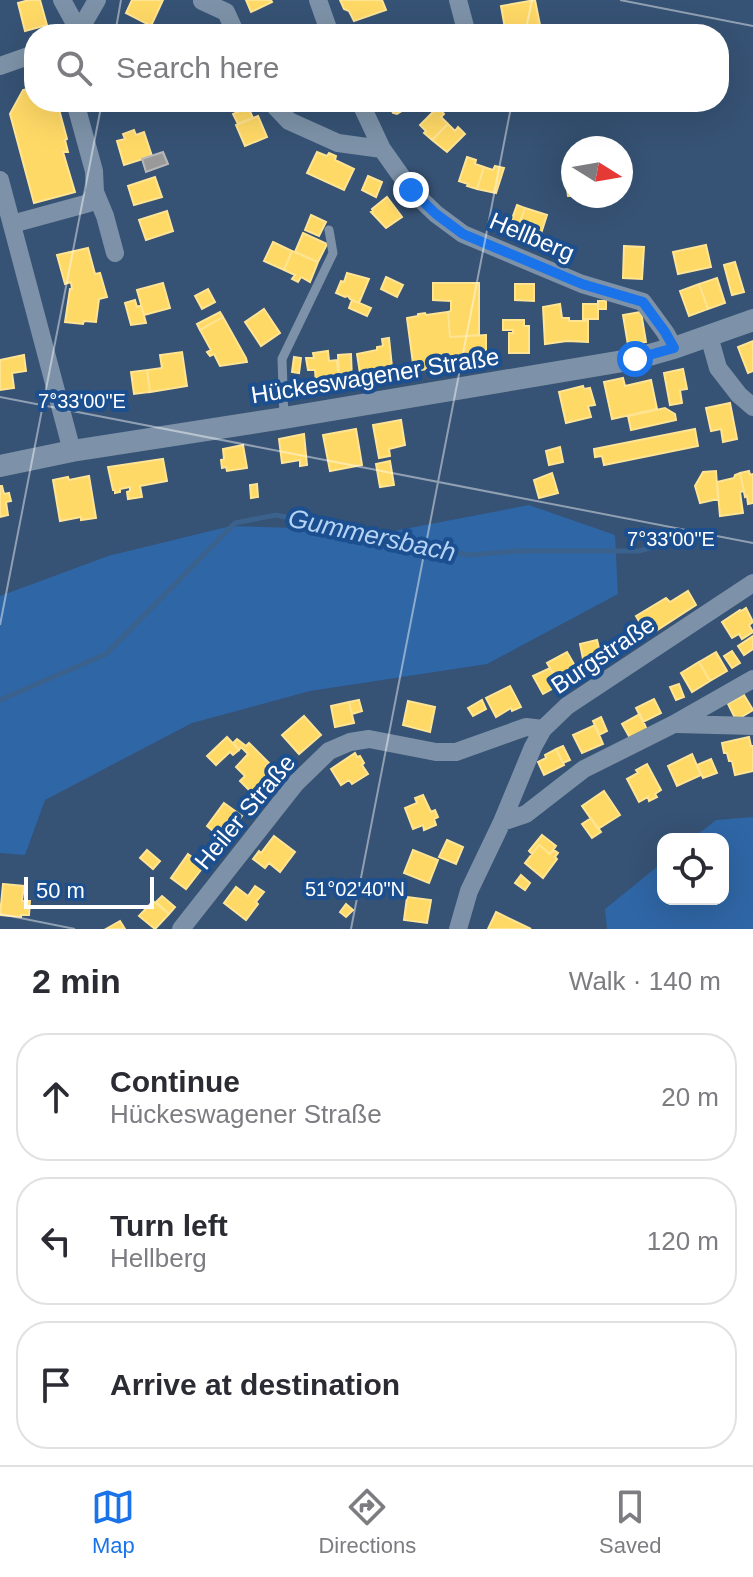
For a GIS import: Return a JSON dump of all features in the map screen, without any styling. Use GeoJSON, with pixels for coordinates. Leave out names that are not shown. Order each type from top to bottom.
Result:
{"type":"FeatureCollection","features":[{"type":"Feature","properties":{"kind":"street"},"geometry":{"type":"LineString","coordinates":[[62,0],[73,24]]}},
{"type":"Feature","properties":{"kind":"street"},"geometry":{"type":"LineString","coordinates":[[82,24],[97,0]]}},
{"type":"Feature","properties":{"kind":"street"},"geometry":{"type":"LineString","coordinates":[[318,0],[326,24]]}},
{"type":"Feature","properties":{"kind":"street"},"geometry":{"type":"LineString","coordinates":[[458,0],[464,24]]}},
{"type":"Feature","properties":{"kind":"street"},"geometry":{"type":"LineString","coordinates":[[202,1],[226,12],[231,24]]}},
{"type":"Feature","properties":{"kind":"street"},"geometry":{"type":"LineString","coordinates":[[0,66],[24,58]]}},
{"type":"Feature","properties":{"kind":"street"},"geometry":{"type":"LineString","coordinates":[[78,112],[94,171],[95,192],[115,253]]}},
{"type":"Feature","properties":{"kind":"street"},"geometry":{"type":"LineString","coordinates":[[280,112],[289,121],[338,143],[382,149]]}},
{"type":"Feature","properties":{"kind":"street","name":"Hellberg"},"geometry":{"type":"LineString","coordinates":[[365,112],[382,149],[411,190],[436,214],[463,234],[582,284],[643,302],[674,348]]}},
{"type":"Feature","properties":{"kind":"street"},"geometry":{"type":"LineString","coordinates":[[0,180],[72,451]]}},
{"type":"Feature","properties":{"kind":"street"},"geometry":{"type":"LineString","coordinates":[[12,224],[89,203],[95,192]]}},
{"type":"Feature","properties":{"kind":"street","name":"Hückeswagener Straße"},"geometry":{"type":"LineString","coordinates":[[0,466],[72,451],[635,359],[753,320]]}},
{"type":"Feature","properties":{"kind":"street"},"geometry":{"type":"LineString","coordinates":[[709,336],[718,368],[739,395],[753,407]]}},
{"type":"Feature","properties":{"kind":"street","name":"Burgstraße"},"geometry":{"type":"LineString","coordinates":[[458,929],[469,891],[543,729],[567,706],[753,583]]}},
{"type":"Feature","properties":{"kind":"street"},"geometry":{"type":"LineString","coordinates":[[502,822],[526,814],[584,769],[674,724],[753,679]]}},
{"type":"Feature","properties":{"kind":"street"},"geometry":{"type":"LineString","coordinates":[[674,724],[753,726]]}},
{"type":"Feature","properties":{"kind":"street","name":"Heiler Straße"},"geometry":{"type":"LineString","coordinates":[[181,929],[296,783],[329,751],[350,742],[369,739],[436,752],[456,752],[526,727],[543,729]]}},
{"type":"Feature","properties":{"kind":"lane"},"geometry":{"type":"LineString","coordinates":[[284,418],[282,359],[333,253],[329,230]]}},
{"type":"Feature","properties":{"kind":"shaded area"},"geometry":{"type":"Polygon","coordinates":[[[529,505],[615,535],[618,594],[487,664],[310,691],[192,723],[45,800],[25,855],[0,853],[0,596],[108,556],[231,526],[394,531],[529,505]]]}},
{"type":"Feature","properties":{"kind":"shaded area"},"geometry":{"type":"Polygon","coordinates":[[[753,817],[753,929],[607,929],[605,909],[657,867],[657,905],[729,905],[729,833],[700,833],[716,820],[753,817]]]}},
{"type":"Feature","properties":{"kind":"building: Homes"},"geometry":{"type":"Polygon","coordinates":[[[40,0],[47,24],[24,24],[24,27],[18,3],[40,0]]]}},
{"type":"Feature","properties":{"kind":"building: Homes"},"geometry":{"type":"Polygon","coordinates":[[[132,0],[163,0],[152,24],[126,13],[132,0]]]}},
{"type":"Feature","properties":{"kind":"building: Homes"},"geometry":{"type":"Polygon","coordinates":[[[246,0],[271,0],[272,2],[251,12],[246,0]]]}},
{"type":"Feature","properties":{"kind":"building: Homes"},"geometry":{"type":"Polygon","coordinates":[[[340,0],[382,0],[386,10],[354,21],[340,0]]]}},
{"type":"Feature","properties":{"kind":"building: Homes"},"geometry":{"type":"Polygon","coordinates":[[[535,0],[540,24],[504,24],[501,6],[535,0]]]}},
{"type":"Feature","properties":{"kind":"building: Homes"},"geometry":{"type":"Polygon","coordinates":[[[23,90],[24,112],[60,112],[67,139],[68,152],[63,152],[75,192],[34,203],[10,114],[23,90]]]}},
{"type":"Feature","properties":{"kind":"building: Homes"},"geometry":{"type":"Polygon","coordinates":[[[250,112],[253,118],[238,124],[233,114],[250,112]]]}},
{"type":"Feature","properties":{"kind":"building: Homes"},"geometry":{"type":"Polygon","coordinates":[[[433,112],[442,112],[441,117],[448,124],[432,140],[420,125],[433,112]]]}},
{"type":"Feature","properties":{"kind":"building: Homes"},"geometry":{"type":"Polygon","coordinates":[[[258,116],[267,137],[245,146],[236,125],[258,116]]]}},
{"type":"Feature","properties":{"kind":"building: Homes"},"geometry":{"type":"Polygon","coordinates":[[[448,124],[455,131],[458,127],[465,134],[447,152],[432,140],[448,124]]]}},
{"type":"Feature","properties":{"kind":"building: Homes"},"geometry":{"type":"Polygon","coordinates":[[[134,130],[136,135],[144,132],[152,156],[124,165],[117,141],[125,139],[123,134],[134,130]]]}},
{"type":"Feature","properties":{"kind":"building: Homes"},"geometry":{"type":"Polygon","coordinates":[[[317,152],[336,156],[335,160],[354,169],[344,190],[307,173],[317,152]]]}},
{"type":"Feature","properties":{"kind":"building: Homes"},"geometry":{"type":"Polygon","coordinates":[[[467,157],[484,167],[477,189],[459,181],[467,157]]]}},
{"type":"Feature","properties":{"kind":"building: Homes"},"geometry":{"type":"Polygon","coordinates":[[[495,166],[504,168],[496,193],[477,189],[484,167],[493,170],[495,166]]]}},
{"type":"Feature","properties":{"kind":"building: Homes"},"geometry":{"type":"Polygon","coordinates":[[[368,176],[382,182],[376,197],[362,190],[368,176]]]}},
{"type":"Feature","properties":{"kind":"building: Homes"},"geometry":{"type":"Polygon","coordinates":[[[155,177],[162,197],[134,205],[128,186],[155,177]]]}},
{"type":"Feature","properties":{"kind":"building: Homes"},"geometry":{"type":"Polygon","coordinates":[[[387,197],[402,217],[386,228],[371,212],[387,197]]]}},
{"type":"Feature","properties":{"kind":"building: Homes"},"geometry":{"type":"Polygon","coordinates":[[[517,205],[525,208],[516,233],[508,230],[517,205]]]}},
{"type":"Feature","properties":{"kind":"building: Homes"},"geometry":{"type":"Polygon","coordinates":[[[525,208],[547,215],[538,243],[515,236],[525,208]]]}},
{"type":"Feature","properties":{"kind":"building: Homes"},"geometry":{"type":"Polygon","coordinates":[[[167,211],[173,231],[146,240],[139,220],[167,211]]]}},
{"type":"Feature","properties":{"kind":"building: Homes"},"geometry":{"type":"Polygon","coordinates":[[[311,215],[326,222],[319,236],[305,230],[311,215]]]}},
{"type":"Feature","properties":{"kind":"building: Homes"},"geometry":{"type":"Polygon","coordinates":[[[303,233],[327,244],[318,262],[295,252],[303,233]]]}},
{"type":"Feature","properties":{"kind":"building: Homes"},"geometry":{"type":"Polygon","coordinates":[[[273,242],[292,251],[284,270],[264,261],[273,242]]]}},
{"type":"Feature","properties":{"kind":"building: Homes"},"geometry":{"type":"Polygon","coordinates":[[[706,245],[711,267],[678,274],[673,252],[706,245]]]}},
{"type":"Feature","properties":{"kind":"building: Homes"},"geometry":{"type":"Polygon","coordinates":[[[624,246],[644,247],[642,279],[623,278],[624,246]]]}},
{"type":"Feature","properties":{"kind":"building: Homes"},"geometry":{"type":"Polygon","coordinates":[[[88,248],[95,274],[100,273],[107,297],[99,299],[96,322],[65,322],[72,289],[71,282],[65,284],[57,255],[88,248]]]}},
{"type":"Feature","properties":{"kind":"building: Homes"},"geometry":{"type":"Polygon","coordinates":[[[292,251],[318,262],[310,282],[301,277],[298,282],[292,279],[295,275],[284,270],[292,251]]]}},
{"type":"Feature","properties":{"kind":"building: Homes"},"geometry":{"type":"Polygon","coordinates":[[[735,262],[744,292],[732,295],[724,265],[735,262]]]}},
{"type":"Feature","properties":{"kind":"building: Homes"},"geometry":{"type":"Polygon","coordinates":[[[347,273],[369,279],[359,303],[336,293],[347,273]]]}},
{"type":"Feature","properties":{"kind":"building: Homes"},"geometry":{"type":"Polygon","coordinates":[[[386,277],[403,285],[397,297],[381,289],[386,277]]]}},
{"type":"Feature","properties":{"kind":"building: Homes"},"geometry":{"type":"Polygon","coordinates":[[[717,278],[725,303],[708,309],[699,284],[717,278]]]}},
{"type":"Feature","properties":{"kind":"building: Homes"},"geometry":{"type":"Polygon","coordinates":[[[163,283],[170,308],[144,315],[137,290],[163,283]]]}},
{"type":"Feature","properties":{"kind":"building: Homes"},"geometry":{"type":"Polygon","coordinates":[[[433,283],[479,283],[479,335],[450,337],[448,312],[451,311],[451,301],[433,300],[433,283]]]}},
{"type":"Feature","properties":{"kind":"building: Homes"},"geometry":{"type":"Polygon","coordinates":[[[515,284],[534,284],[534,301],[515,300],[515,284]]]}},
{"type":"Feature","properties":{"kind":"building: Homes"},"geometry":{"type":"Polygon","coordinates":[[[699,284],[708,309],[689,316],[680,291],[699,284]]]}},
{"type":"Feature","properties":{"kind":"building: Homes"},"geometry":{"type":"Polygon","coordinates":[[[208,289],[215,302],[202,309],[195,296],[208,289]]]}},
{"type":"Feature","properties":{"kind":"building: Homes"},"geometry":{"type":"Polygon","coordinates":[[[135,300],[137,307],[141,305],[146,323],[131,325],[125,303],[135,300]]]}},
{"type":"Feature","properties":{"kind":"building: Homes"},"geometry":{"type":"Polygon","coordinates":[[[352,300],[371,308],[367,316],[349,308],[352,300]]]}},
{"type":"Feature","properties":{"kind":"building: Homes"},"geometry":{"type":"Polygon","coordinates":[[[598,301],[606,301],[606,309],[598,309],[598,301]]]}},
{"type":"Feature","properties":{"kind":"building: Homes"},"geometry":{"type":"Polygon","coordinates":[[[560,304],[562,318],[588,321],[588,342],[545,344],[543,307],[560,304]]]}},
{"type":"Feature","properties":{"kind":"building: Homes"},"geometry":{"type":"Polygon","coordinates":[[[583,304],[598,304],[598,319],[583,319],[583,304]]]}},
{"type":"Feature","properties":{"kind":"building: Homes"},"geometry":{"type":"Polygon","coordinates":[[[264,309],[280,333],[261,346],[245,322],[264,309]]]}},
{"type":"Feature","properties":{"kind":"building: Homes"},"geometry":{"type":"Polygon","coordinates":[[[220,312],[223,317],[200,330],[197,324],[220,312]]]}},
{"type":"Feature","properties":{"kind":"building: Homes"},"geometry":{"type":"Polygon","coordinates":[[[448,312],[450,337],[486,335],[486,360],[414,371],[407,318],[448,312]]]}},
{"type":"Feature","properties":{"kind":"building: Homes"},"geometry":{"type":"Polygon","coordinates":[[[641,312],[646,342],[628,345],[623,315],[641,312]]]}},
{"type":"Feature","properties":{"kind":"building: Homes"},"geometry":{"type":"Polygon","coordinates":[[[223,317],[247,362],[220,366],[214,354],[210,356],[207,352],[211,350],[200,330],[223,317]]]}},
{"type":"Feature","properties":{"kind":"building: Homes"},"geometry":{"type":"Polygon","coordinates":[[[503,320],[524,320],[524,326],[529,326],[529,353],[509,353],[509,333],[513,330],[503,330],[503,320]]]}},
{"type":"Feature","properties":{"kind":"building: Homes"},"geometry":{"type":"Polygon","coordinates":[[[389,338],[392,367],[386,368],[387,375],[361,380],[357,354],[377,350],[377,347],[383,346],[382,339],[389,338]]]}},
{"type":"Feature","properties":{"kind":"building: Homes"},"geometry":{"type":"Polygon","coordinates":[[[753,341],[753,371],[748,373],[738,347],[753,341]]]}},
{"type":"Feature","properties":{"kind":"building: Homes"},"geometry":{"type":"Polygon","coordinates":[[[328,351],[329,361],[337,360],[339,382],[316,384],[315,370],[308,370],[306,358],[314,358],[313,353],[328,351]]]}},
{"type":"Feature","properties":{"kind":"building: Homes"},"geometry":{"type":"Polygon","coordinates":[[[182,352],[187,386],[150,392],[147,370],[162,368],[160,355],[182,352]]]}},
{"type":"Feature","properties":{"kind":"building: Homes"},"geometry":{"type":"Polygon","coordinates":[[[351,354],[352,380],[351,377],[339,378],[338,355],[351,354]]]}},
{"type":"Feature","properties":{"kind":"building: Homes"},"geometry":{"type":"Polygon","coordinates":[[[24,355],[26,371],[12,373],[14,388],[0,390],[0,360],[24,355]]]}},
{"type":"Feature","properties":{"kind":"building: Homes"},"geometry":{"type":"Polygon","coordinates":[[[294,357],[301,358],[299,373],[292,372],[294,357]]]}},
{"type":"Feature","properties":{"kind":"building: Homes"},"geometry":{"type":"Polygon","coordinates":[[[683,369],[687,389],[680,390],[682,403],[670,405],[664,373],[683,369]]]}},
{"type":"Feature","properties":{"kind":"building: Homes"},"geometry":{"type":"Polygon","coordinates":[[[147,370],[150,392],[134,394],[131,372],[147,370]]]}},
{"type":"Feature","properties":{"kind":"building: Homes"},"geometry":{"type":"Polygon","coordinates":[[[623,378],[625,386],[651,380],[657,409],[612,419],[604,382],[623,378]]]}},
{"type":"Feature","properties":{"kind":"building: Homes"},"geometry":{"type":"Polygon","coordinates":[[[583,386],[584,389],[590,388],[595,405],[588,406],[591,417],[566,423],[559,392],[583,386]]]}},
{"type":"Feature","properties":{"kind":"building: Homes"},"geometry":{"type":"Polygon","coordinates":[[[730,403],[737,439],[723,442],[721,429],[711,431],[706,408],[730,403]]]}},
{"type":"Feature","properties":{"kind":"building: Homes"},"geometry":{"type":"Polygon","coordinates":[[[665,408],[675,414],[676,420],[631,430],[628,416],[665,408]]]}},
{"type":"Feature","properties":{"kind":"building: Homes"},"geometry":{"type":"Polygon","coordinates":[[[401,420],[405,445],[389,449],[390,456],[379,458],[373,425],[401,420]]]}},
{"type":"Feature","properties":{"kind":"building: Homes"},"geometry":{"type":"Polygon","coordinates":[[[356,429],[362,465],[330,471],[323,435],[356,429]]]}},
{"type":"Feature","properties":{"kind":"building: Homes"},"geometry":{"type":"Polygon","coordinates":[[[695,429],[698,446],[604,465],[602,456],[595,457],[594,449],[695,429]]]}},
{"type":"Feature","properties":{"kind":"building: Homes"},"geometry":{"type":"Polygon","coordinates":[[[304,434],[307,465],[300,466],[300,460],[282,463],[279,439],[304,434]]]}},
{"type":"Feature","properties":{"kind":"building: Homes"},"geometry":{"type":"Polygon","coordinates":[[[243,445],[247,468],[227,471],[226,467],[222,468],[223,449],[243,445]]]}},
{"type":"Feature","properties":{"kind":"building: Homes"},"geometry":{"type":"Polygon","coordinates":[[[560,447],[563,462],[549,465],[546,451],[560,447]]]}},
{"type":"Feature","properties":{"kind":"building: Homes"},"geometry":{"type":"Polygon","coordinates":[[[163,459],[167,481],[140,486],[142,497],[128,499],[130,487],[115,493],[113,490],[108,467],[163,459]]]}},
{"type":"Feature","properties":{"kind":"building: Homes"},"geometry":{"type":"Polygon","coordinates":[[[390,461],[394,485],[380,487],[376,464],[390,461]]]}},
{"type":"Feature","properties":{"kind":"building: Homes"},"geometry":{"type":"Polygon","coordinates":[[[716,471],[718,499],[700,503],[695,486],[703,472],[716,471]]]}},
{"type":"Feature","properties":{"kind":"building: Homes"},"geometry":{"type":"Polygon","coordinates":[[[749,471],[750,475],[753,474],[753,503],[748,504],[740,473],[749,471]]]}},
{"type":"Feature","properties":{"kind":"building: Homes"},"geometry":{"type":"Polygon","coordinates":[[[552,473],[558,493],[539,498],[534,480],[552,473]]]}},
{"type":"Feature","properties":{"kind":"building: Homes"},"geometry":{"type":"Polygon","coordinates":[[[740,473],[744,491],[740,492],[743,513],[720,516],[717,482],[734,478],[740,473]]]}},
{"type":"Feature","properties":{"kind":"building: Homes"},"geometry":{"type":"Polygon","coordinates":[[[89,476],[96,518],[60,521],[53,480],[89,476]]]}},
{"type":"Feature","properties":{"kind":"building: Homes"},"geometry":{"type":"Polygon","coordinates":[[[257,484],[258,497],[251,498],[250,485],[257,484]]]}},
{"type":"Feature","properties":{"kind":"building: Homes"},"geometry":{"type":"Polygon","coordinates":[[[0,486],[4,494],[9,493],[11,501],[6,502],[8,515],[0,517],[0,486]]]}},
{"type":"Feature","properties":{"kind":"building: Homes"},"geometry":{"type":"Polygon","coordinates":[[[688,591],[696,605],[648,636],[636,616],[666,598],[670,602],[688,591]]]}},
{"type":"Feature","properties":{"kind":"building: Homes"},"geometry":{"type":"Polygon","coordinates":[[[746,608],[753,622],[749,625],[753,632],[742,639],[739,634],[732,638],[722,622],[746,608]]]}},
{"type":"Feature","properties":{"kind":"building: Homes"},"geometry":{"type":"Polygon","coordinates":[[[753,636],[753,649],[744,655],[738,646],[753,636]]]}},
{"type":"Feature","properties":{"kind":"building: Homes"},"geometry":{"type":"Polygon","coordinates":[[[597,640],[601,655],[583,659],[580,644],[597,640]]]}},
{"type":"Feature","properties":{"kind":"building: Homes"},"geometry":{"type":"Polygon","coordinates":[[[732,651],[740,663],[732,668],[724,656],[732,651]]]}},
{"type":"Feature","properties":{"kind":"building: Homes"},"geometry":{"type":"Polygon","coordinates":[[[567,652],[578,671],[558,682],[547,663],[567,652]]]}},
{"type":"Feature","properties":{"kind":"building: Homes"},"geometry":{"type":"Polygon","coordinates":[[[716,652],[727,671],[710,681],[699,662],[716,652]]]}},
{"type":"Feature","properties":{"kind":"building: Homes"},"geometry":{"type":"Polygon","coordinates":[[[699,662],[710,681],[692,692],[681,673],[699,662]]]}},
{"type":"Feature","properties":{"kind":"building: Homes"},"geometry":{"type":"Polygon","coordinates":[[[550,668],[559,685],[543,694],[533,676],[550,668]]]}},
{"type":"Feature","properties":{"kind":"building: Homes"},"geometry":{"type":"Polygon","coordinates":[[[679,684],[684,697],[676,700],[670,687],[679,684]]]}},
{"type":"Feature","properties":{"kind":"building: Homes"},"geometry":{"type":"Polygon","coordinates":[[[510,686],[521,707],[512,711],[511,708],[496,717],[486,698],[510,686]]]}},
{"type":"Feature","properties":{"kind":"building: Homes"},"geometry":{"type":"Polygon","coordinates":[[[744,695],[753,710],[736,720],[728,704],[744,695]]]}},
{"type":"Feature","properties":{"kind":"building: Homes"},"geometry":{"type":"Polygon","coordinates":[[[654,699],[661,713],[643,722],[636,708],[654,699]]]}},
{"type":"Feature","properties":{"kind":"building: Homes"},"geometry":{"type":"Polygon","coordinates":[[[359,700],[362,711],[352,714],[349,702],[359,700]]]}},
{"type":"Feature","properties":{"kind":"building: Homes"},"geometry":{"type":"Polygon","coordinates":[[[482,700],[486,709],[473,716],[468,708],[482,700]]]}},
{"type":"Feature","properties":{"kind":"building: Homes"},"geometry":{"type":"Polygon","coordinates":[[[408,701],[435,707],[430,732],[403,725],[408,701]]]}},
{"type":"Feature","properties":{"kind":"building: Homes"},"geometry":{"type":"Polygon","coordinates":[[[349,702],[354,723],[335,727],[331,706],[349,702]]]}},
{"type":"Feature","properties":{"kind":"building: Homes"},"geometry":{"type":"Polygon","coordinates":[[[640,714],[647,730],[630,738],[622,724],[640,714]]]}},
{"type":"Feature","properties":{"kind":"building: Homes"},"geometry":{"type":"Polygon","coordinates":[[[304,716],[321,735],[299,754],[282,735],[304,716]]]}},
{"type":"Feature","properties":{"kind":"building: Homes"},"geometry":{"type":"Polygon","coordinates":[[[601,717],[607,731],[599,735],[593,721],[601,717]]]}},
{"type":"Feature","properties":{"kind":"building: Homes"},"geometry":{"type":"Polygon","coordinates":[[[595,725],[603,744],[582,753],[573,735],[595,725]]]}},
{"type":"Feature","properties":{"kind":"building: Homes"},"geometry":{"type":"Polygon","coordinates":[[[227,737],[239,750],[233,755],[230,752],[216,765],[207,756],[227,737]]]}},
{"type":"Feature","properties":{"kind":"building: Homes"},"geometry":{"type":"Polygon","coordinates":[[[749,737],[753,746],[753,771],[735,775],[732,761],[724,753],[722,743],[749,737]]]}},
{"type":"Feature","properties":{"kind":"building: Homes"},"geometry":{"type":"Polygon","coordinates":[[[237,739],[246,746],[249,743],[269,763],[266,766],[278,778],[271,785],[267,782],[252,793],[240,781],[245,776],[236,767],[248,754],[233,743],[237,739]]]}},
{"type":"Feature","properties":{"kind":"building: Homes"},"geometry":{"type":"Polygon","coordinates":[[[563,746],[570,760],[563,763],[556,749],[563,746]]]}},
{"type":"Feature","properties":{"kind":"building: Homes"},"geometry":{"type":"Polygon","coordinates":[[[556,749],[564,765],[544,775],[538,762],[556,749]]]}},
{"type":"Feature","properties":{"kind":"building: Homes"},"geometry":{"type":"Polygon","coordinates":[[[355,753],[357,757],[360,756],[368,774],[352,784],[349,780],[341,785],[331,769],[355,753]]]}},
{"type":"Feature","properties":{"kind":"building: Homes"},"geometry":{"type":"Polygon","coordinates":[[[692,754],[701,775],[677,786],[668,766],[692,754]]]}},
{"type":"Feature","properties":{"kind":"building: Homes"},"geometry":{"type":"Polygon","coordinates":[[[711,759],[717,773],[703,778],[697,765],[711,759]]]}},
{"type":"Feature","properties":{"kind":"building: Homes"},"geometry":{"type":"Polygon","coordinates":[[[647,764],[661,790],[655,794],[657,797],[649,801],[648,797],[639,802],[627,779],[647,764]]]}},
{"type":"Feature","properties":{"kind":"building: Homes"},"geometry":{"type":"Polygon","coordinates":[[[604,791],[620,815],[598,829],[582,806],[604,791]]]}},
{"type":"Feature","properties":{"kind":"building: Homes"},"geometry":{"type":"Polygon","coordinates":[[[423,795],[431,812],[435,810],[438,817],[434,819],[436,825],[424,830],[423,825],[413,829],[405,808],[417,803],[415,798],[423,795]]]}},
{"type":"Feature","properties":{"kind":"building: Homes"},"geometry":{"type":"Polygon","coordinates":[[[224,803],[242,816],[224,840],[207,826],[224,803]]]}},
{"type":"Feature","properties":{"kind":"building: Homes"},"geometry":{"type":"Polygon","coordinates":[[[591,818],[601,832],[592,838],[582,824],[591,818]]]}},
{"type":"Feature","properties":{"kind":"building: Homes"},"geometry":{"type":"Polygon","coordinates":[[[542,835],[556,846],[550,854],[539,845],[532,854],[529,851],[542,835]]]}},
{"type":"Feature","properties":{"kind":"building: Homes"},"geometry":{"type":"Polygon","coordinates":[[[274,836],[295,852],[280,872],[269,863],[265,868],[253,859],[274,836]]]}},
{"type":"Feature","properties":{"kind":"building: Homes"},"geometry":{"type":"Polygon","coordinates":[[[447,840],[463,847],[456,864],[439,857],[447,840]]]}},
{"type":"Feature","properties":{"kind":"building: Homes"},"geometry":{"type":"Polygon","coordinates":[[[539,845],[550,854],[554,850],[558,853],[543,878],[525,863],[539,845]]]}},
{"type":"Feature","properties":{"kind":"building: Homes"},"geometry":{"type":"Polygon","coordinates":[[[147,850],[160,861],[153,869],[140,858],[147,850]]]}},
{"type":"Feature","properties":{"kind":"building: Homes"},"geometry":{"type":"Polygon","coordinates":[[[413,850],[438,860],[429,883],[404,873],[413,850]]]}},
{"type":"Feature","properties":{"kind":"building: Homes"},"geometry":{"type":"Polygon","coordinates":[[[188,854],[204,866],[186,889],[171,878],[188,854]]]}},
{"type":"Feature","properties":{"kind":"building: Homes"},"geometry":{"type":"Polygon","coordinates":[[[521,875],[530,883],[525,890],[515,883],[521,875]]]}},
{"type":"Feature","properties":{"kind":"building: Homes"},"geometry":{"type":"Polygon","coordinates":[[[3,884],[24,886],[22,901],[30,901],[29,915],[0,915],[3,884]]]}},
{"type":"Feature","properties":{"kind":"building: Homes"},"geometry":{"type":"Polygon","coordinates":[[[255,886],[264,892],[246,920],[224,903],[236,887],[248,896],[255,886]]]}},
{"type":"Feature","properties":{"kind":"building: Homes"},"geometry":{"type":"Polygon","coordinates":[[[162,896],[175,907],[169,914],[156,902],[162,896]]]}},
{"type":"Feature","properties":{"kind":"building: Homes"},"geometry":{"type":"Polygon","coordinates":[[[407,897],[431,900],[427,923],[404,920],[407,897]]]}},
{"type":"Feature","properties":{"kind":"building: Homes"},"geometry":{"type":"Polygon","coordinates":[[[153,901],[169,914],[155,929],[139,916],[153,901]]]}},
{"type":"Feature","properties":{"kind":"building: Homes"},"geometry":{"type":"Polygon","coordinates":[[[346,904],[353,910],[346,917],[340,912],[346,904]]]}},
{"type":"Feature","properties":{"kind":"building: Homes"},"geometry":{"type":"Polygon","coordinates":[[[496,912],[531,929],[488,929],[496,912]]]}},
{"type":"Feature","properties":{"kind":"building: Homes"},"geometry":{"type":"Polygon","coordinates":[[[120,921],[125,929],[106,929],[120,921]]]}},
{"type":"Feature","properties":{"kind":"building: Industry"},"geometry":{"type":"Polygon","coordinates":[[[163,152],[168,164],[146,172],[142,159],[163,152]]]}},
{"type":"Feature","properties":{"kind":"waterway","name":"Gummersbach"},"geometry":{"type":"LineString","coordinates":[[0,700],[106,654],[235,523],[276,515],[468,555],[519,551],[639,551],[711,531]]}},
{"type":"Feature","properties":{"kind":"route"},"geometry":{"type":"LineString","coordinates":[[411,190],[463,234],[582,284],[643,302],[674,348],[635,359]]}}]}
